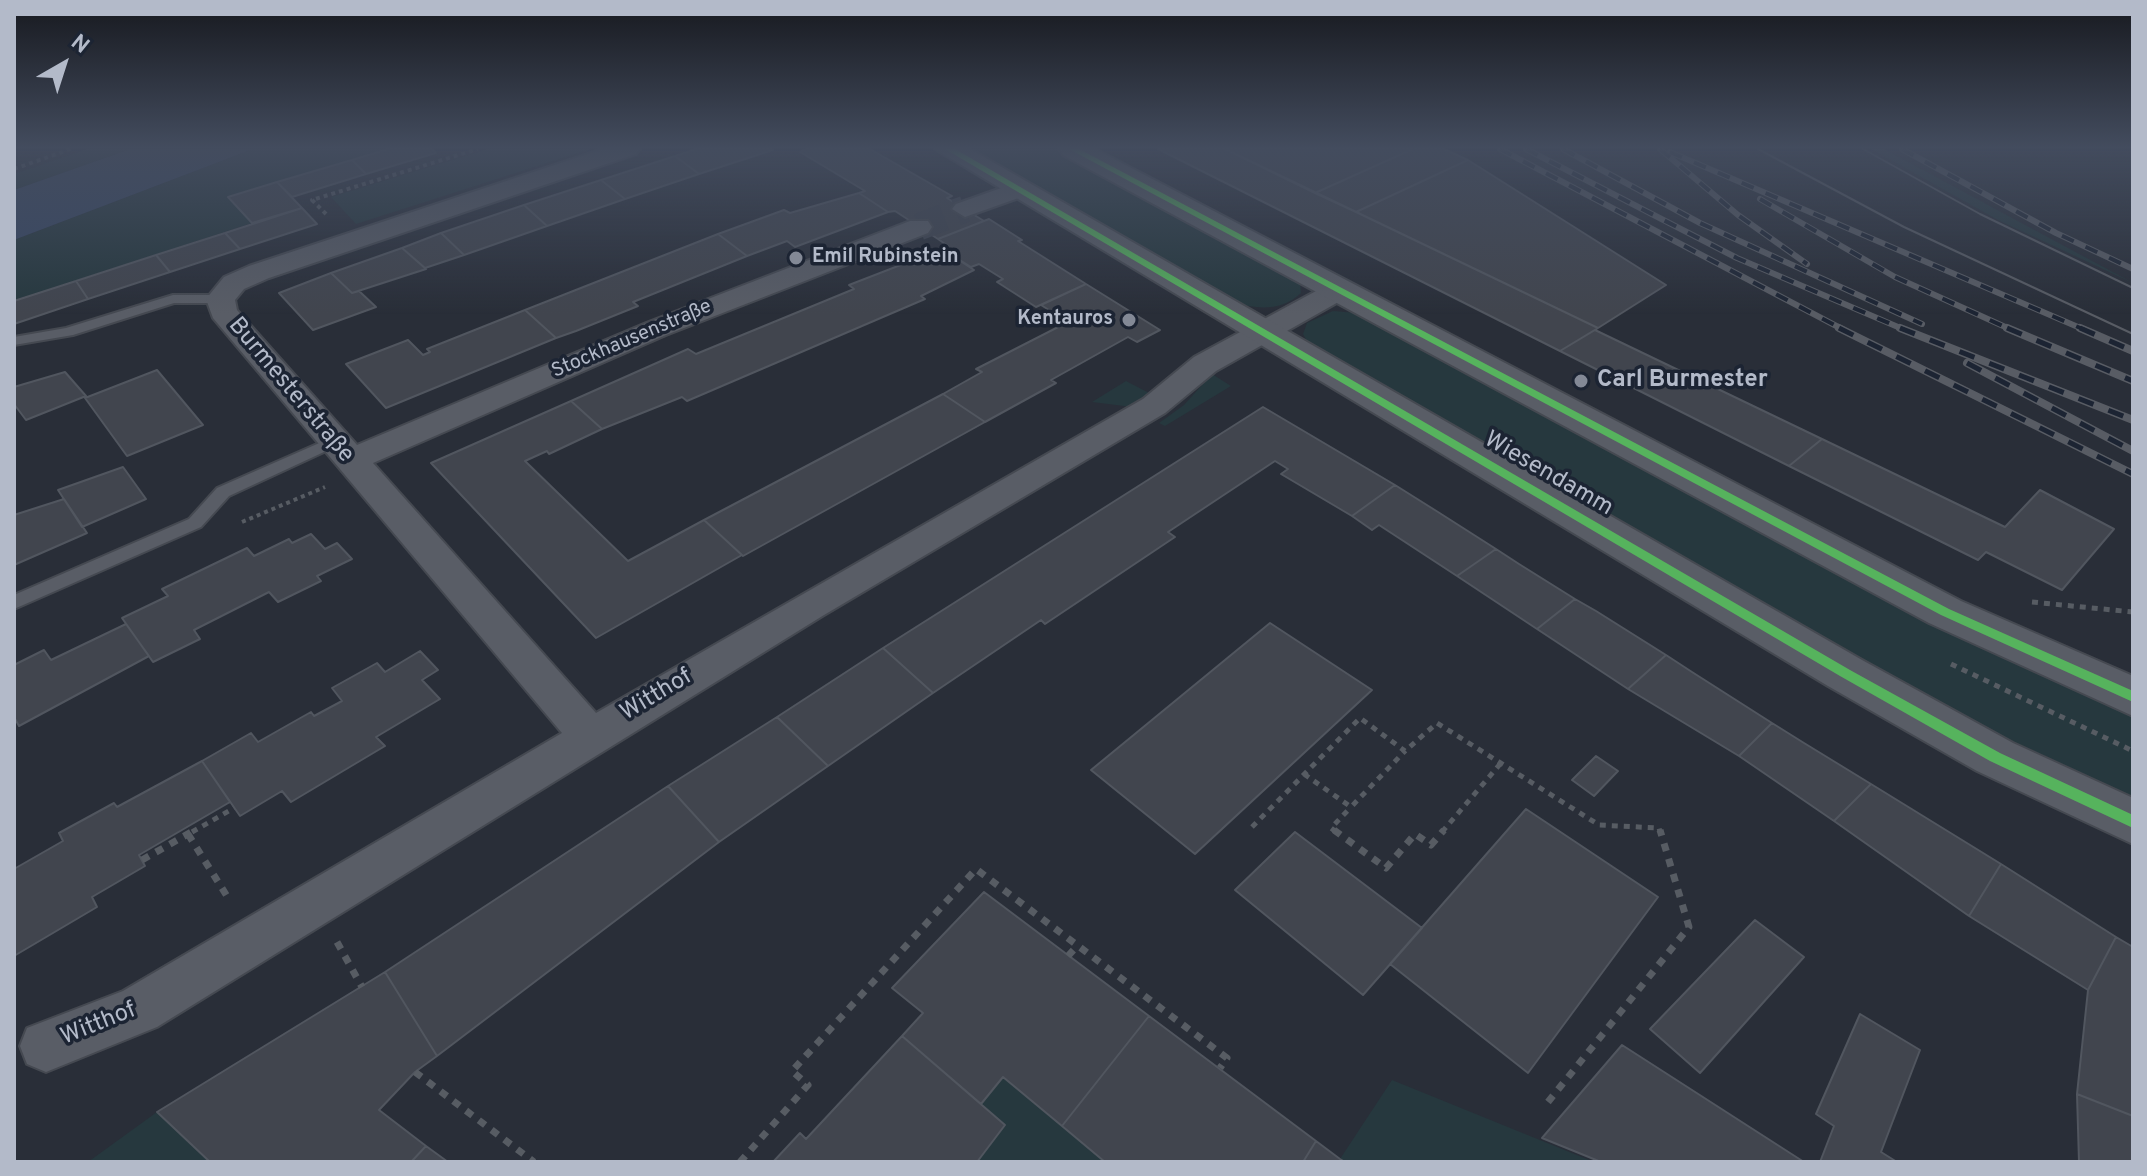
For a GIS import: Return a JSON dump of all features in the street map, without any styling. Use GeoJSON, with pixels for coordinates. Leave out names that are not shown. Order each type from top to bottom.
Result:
{"type":"FeatureCollection","features":[{"type":"Feature","properties":{"kind":"street","name":"Burmesterstraße"},"geometry":{"type":"LineString","coordinates":[[464,204],[247,277],[234,283],[220,299],[223,312],[347,459],[590,736]]}},
{"type":"Feature","properties":{"kind":"street"},"geometry":{"type":"LineString","coordinates":[[965,209],[979,204]]}},
{"type":"Feature","properties":{"kind":"street","name":"Wiesendamm"},"geometry":{"type":"LineString","coordinates":[[1042,204],[1947,731],[2133,822]]}},
{"type":"Feature","properties":{"kind":"street"},"geometry":{"type":"LineString","coordinates":[[1177,204],[1945,612],[2133,697]]}},
{"type":"Feature","properties":{"kind":"street","name":"Stockhausenstraße"},"geometry":{"type":"LineString","coordinates":[[347,459],[656,329],[919,227]]}},
{"type":"Feature","properties":{"kind":"street"},"geometry":{"type":"LineString","coordinates":[[1261,333],[1339,290]]}},
{"type":"Feature","properties":{"kind":"street","name":"Witthof"},"geometry":{"type":"LineString","coordinates":[[46,1046],[139,1010],[590,736],[1094,438],[1154,406],[1196,370],[1261,333]]}},
{"type":"Feature","properties":{"kind":"lane"},"geometry":{"type":"LineString","coordinates":[[14,341],[68,332],[173,299],[220,299]]}},
{"type":"Feature","properties":{"kind":"lane"},"geometry":{"type":"LineString","coordinates":[[14,602],[195,523],[223,492],[347,459]]}},
{"type":"Feature","properties":{"kind":"path"},"geometry":{"type":"LineString","coordinates":[[316,204],[350,242]]}},
{"type":"Feature","properties":{"kind":"path"},"geometry":{"type":"LineString","coordinates":[[195,523],[222,530],[347,459]]}},
{"type":"Feature","properties":{"kind":"path"},"geometry":{"type":"LineString","coordinates":[[1252,827],[1360,718],[1405,751]]}},
{"type":"Feature","properties":{"kind":"path"},"geometry":{"type":"LineString","coordinates":[[1501,763],[1431,845],[1415,834],[1386,868],[1331,828],[1405,751],[1437,723],[1501,763],[1599,825],[1659,828],[1689,927],[1548,1102]]}},
{"type":"Feature","properties":{"kind":"path"},"geometry":{"type":"LineString","coordinates":[[1304,774],[1351,807]]}},
{"type":"Feature","properties":{"kind":"path"},"geometry":{"type":"LineString","coordinates":[[142,860],[234,808]]}},
{"type":"Feature","properties":{"kind":"path"},"geometry":{"type":"LineString","coordinates":[[188,834],[255,939]]}},
{"type":"Feature","properties":{"kind":"path"},"geometry":{"type":"LineString","coordinates":[[740,1162],[808,1085],[792,1071],[976,869],[1227,1058],[1220,1068]]}},
{"type":"Feature","properties":{"kind":"path"},"geometry":{"type":"LineString","coordinates":[[1068,956],[1078,945]]}},
{"type":"Feature","properties":{"kind":"path"},"geometry":{"type":"LineString","coordinates":[[415,1072],[534,1162]]}},
{"type":"Feature","properties":{"kind":"shaded area"},"geometry":{"type":"Polygon","coordinates":[[[109,204],[235,204],[252,223],[14,301],[14,240],[109,204]]]}},
{"type":"Feature","properties":{"kind":"shaded area"},"geometry":{"type":"Polygon","coordinates":[[[337,204],[419,204],[356,224],[337,204]]]}},
{"type":"Feature","properties":{"kind":"shaded area"},"geometry":{"type":"Polygon","coordinates":[[[1066,204],[1158,204],[1300,282],[1301,293],[1278,306],[1234,302],[1066,204]]]}},
{"type":"Feature","properties":{"kind":"shaded area"},"geometry":{"type":"Polygon","coordinates":[[[1969,204],[1986,204],[2133,283],[1969,204]]]}},
{"type":"Feature","properties":{"kind":"shaded area"},"geometry":{"type":"Polygon","coordinates":[[[1333,311],[1357,313],[2133,713],[2133,797],[1952,713],[1309,345],[1303,334],[1307,323],[1333,311]]]}},
{"type":"Feature","properties":{"kind":"shaded area"},"geometry":{"type":"Polygon","coordinates":[[[1212,374],[1231,386],[1165,426],[1159,423],[1184,405],[1212,374]]]}},
{"type":"Feature","properties":{"kind":"shaded area"},"geometry":{"type":"Polygon","coordinates":[[[1126,381],[1151,394],[1132,407],[1092,402],[1126,381]]]}},
{"type":"Feature","properties":{"kind":"shaded area"},"geometry":{"type":"Polygon","coordinates":[[[1003,1077],[1105,1162],[977,1162],[1005,1125],[981,1104],[1003,1077]]]}},
{"type":"Feature","properties":{"kind":"shaded area"},"geometry":{"type":"Polygon","coordinates":[[[1392,1080],[1594,1162],[1345,1162],[1340,1159],[1392,1080]]]}},
{"type":"Feature","properties":{"kind":"shaded area"},"geometry":{"type":"Polygon","coordinates":[[[157,1112],[210,1162],[88,1162],[157,1112]]]}},
{"type":"Feature","properties":{"kind":"water"},"geometry":{"type":"Polygon","coordinates":[[[14,204],[109,204],[14,240],[14,204]]]}},
{"type":"Feature","properties":{"kind":"building"},"geometry":{"type":"Polygon","coordinates":[[[234,204],[298,204],[302,208],[252,223],[234,204]]]}},
{"type":"Feature","properties":{"kind":"building"},"geometry":{"type":"Polygon","coordinates":[[[527,204],[611,204],[547,226],[524,205],[527,204]]]}},
{"type":"Feature","properties":{"kind":"building"},"geometry":{"type":"Polygon","coordinates":[[[821,204],[876,204],[888,212],[795,247],[787,241],[747,256],[718,234],[784,210],[790,213],[821,204]]]}},
{"type":"Feature","properties":{"kind":"building"},"geometry":{"type":"Polygon","coordinates":[[[876,204],[956,204],[984,221],[938,239],[895,211],[888,212],[876,204]]]}},
{"type":"Feature","properties":{"kind":"building"},"geometry":{"type":"Polygon","coordinates":[[[1267,204],[1339,204],[1598,328],[1560,351],[1267,204]]]}},
{"type":"Feature","properties":{"kind":"building"},"geometry":{"type":"Polygon","coordinates":[[[1338,204],[1373,204],[1356,212],[1338,204]]]}},
{"type":"Feature","properties":{"kind":"building"},"geometry":{"type":"Polygon","coordinates":[[[1373,204],[1538,204],[1666,285],[1598,328],[1356,212],[1373,204]]]}},
{"type":"Feature","properties":{"kind":"building"},"geometry":{"type":"Polygon","coordinates":[[[524,205],[547,226],[464,255],[441,233],[524,205]]]}},
{"type":"Feature","properties":{"kind":"building"},"geometry":{"type":"Polygon","coordinates":[[[302,208],[317,224],[240,249],[225,233],[302,208]]]}},
{"type":"Feature","properties":{"kind":"building"},"geometry":{"type":"Polygon","coordinates":[[[989,219],[1086,284],[1036,307],[997,282],[1003,279],[979,264],[971,267],[942,249],[948,246],[938,239],[989,219]]]}},
{"type":"Feature","properties":{"kind":"building"},"geometry":{"type":"Polygon","coordinates":[[[225,233],[240,249],[170,272],[156,255],[225,233]]]}},
{"type":"Feature","properties":{"kind":"building"},"geometry":{"type":"Polygon","coordinates":[[[441,233],[464,255],[425,268],[402,248],[441,233]]]}},
{"type":"Feature","properties":{"kind":"building"},"geometry":{"type":"Polygon","coordinates":[[[718,234],[747,256],[633,302],[638,306],[576,331],[556,338],[525,310],[718,234]]]}},
{"type":"Feature","properties":{"kind":"building"},"geometry":{"type":"Polygon","coordinates":[[[402,248],[426,269],[352,293],[331,273],[402,248]]]}},
{"type":"Feature","properties":{"kind":"building"},"geometry":{"type":"Polygon","coordinates":[[[942,249],[974,270],[921,296],[925,299],[687,401],[682,397],[602,429],[571,401],[688,349],[696,354],[854,289],[849,285],[942,249]]]}},
{"type":"Feature","properties":{"kind":"building"},"geometry":{"type":"Polygon","coordinates":[[[156,255],[170,272],[88,299],[76,281],[156,255]]]}},
{"type":"Feature","properties":{"kind":"building"},"geometry":{"type":"Polygon","coordinates":[[[331,273],[352,293],[359,291],[376,307],[313,330],[279,293],[331,273]]]}},
{"type":"Feature","properties":{"kind":"building"},"geometry":{"type":"Polygon","coordinates":[[[76,281],[88,299],[14,324],[14,301],[76,281]]]}},
{"type":"Feature","properties":{"kind":"building"},"geometry":{"type":"Polygon","coordinates":[[[1086,284],[1160,330],[1137,342],[1128,337],[1051,380],[1056,383],[985,422],[943,394],[982,372],[976,369],[1068,322],[1041,305],[1086,284]]]}},
{"type":"Feature","properties":{"kind":"building"},"geometry":{"type":"Polygon","coordinates":[[[525,310],[556,338],[386,408],[346,364],[408,340],[423,355],[430,352],[427,349],[525,310]]]}},
{"type":"Feature","properties":{"kind":"building"},"geometry":{"type":"Polygon","coordinates":[[[1595,330],[1822,439],[1789,466],[1560,351],[1595,330]]]}},
{"type":"Feature","properties":{"kind":"building"},"geometry":{"type":"Polygon","coordinates":[[[157,370],[203,425],[127,456],[85,398],[157,370]]]}},
{"type":"Feature","properties":{"kind":"building"},"geometry":{"type":"Polygon","coordinates":[[[65,372],[86,396],[26,420],[14,404],[14,387],[65,372]]]}},
{"type":"Feature","properties":{"kind":"building"},"geometry":{"type":"Polygon","coordinates":[[[943,394],[985,422],[743,556],[704,520],[943,394]]]}},
{"type":"Feature","properties":{"kind":"building"},"geometry":{"type":"Polygon","coordinates":[[[571,401],[602,429],[549,454],[547,451],[525,461],[628,561],[704,520],[742,555],[596,638],[431,463],[571,401]]]}},
{"type":"Feature","properties":{"kind":"building"},"geometry":{"type":"Polygon","coordinates":[[[1263,407],[1395,485],[1352,516],[1281,474],[1288,469],[1275,461],[1168,532],[1175,537],[1045,624],[1041,620],[933,693],[883,648],[1263,407]]]}},
{"type":"Feature","properties":{"kind":"building"},"geometry":{"type":"Polygon","coordinates":[[[1822,439],[2005,527],[2040,490],[2114,529],[2062,590],[1986,552],[1978,560],[1789,466],[1822,439]]]}},
{"type":"Feature","properties":{"kind":"building"},"geometry":{"type":"Polygon","coordinates":[[[123,467],[146,499],[82,527],[58,490],[123,467]]]}},
{"type":"Feature","properties":{"kind":"building"},"geometry":{"type":"Polygon","coordinates":[[[1395,485],[1496,549],[1457,576],[1379,525],[1372,530],[1352,516],[1395,485]]]}},
{"type":"Feature","properties":{"kind":"building"},"geometry":{"type":"Polygon","coordinates":[[[64,499],[87,533],[14,565],[14,515],[64,499]]]}},
{"type":"Feature","properties":{"kind":"building"},"geometry":{"type":"Polygon","coordinates":[[[311,534],[325,549],[337,543],[352,559],[317,576],[321,581],[278,602],[269,592],[194,630],[200,639],[153,662],[122,618],[168,596],[162,589],[247,548],[254,556],[289,539],[292,543],[311,534]]]}},
{"type":"Feature","properties":{"kind":"building"},"geometry":{"type":"Polygon","coordinates":[[[1496,549],[1575,599],[1537,629],[1457,576],[1496,549]]]}},
{"type":"Feature","properties":{"kind":"building"},"geometry":{"type":"Polygon","coordinates":[[[1575,599],[1666,655],[1628,689],[1537,629],[1575,599]]]}},
{"type":"Feature","properties":{"kind":"building"},"geometry":{"type":"Polygon","coordinates":[[[1270,623],[1372,690],[1195,854],[1091,770],[1270,623]]]}},
{"type":"Feature","properties":{"kind":"building"},"geometry":{"type":"Polygon","coordinates":[[[126,624],[149,656],[19,726],[14,717],[14,665],[44,650],[51,660],[126,624]]]}},
{"type":"Feature","properties":{"kind":"building"},"geometry":{"type":"Polygon","coordinates":[[[883,648],[933,693],[828,766],[777,717],[883,648]]]}},
{"type":"Feature","properties":{"kind":"building"},"geometry":{"type":"Polygon","coordinates":[[[420,651],[438,670],[422,680],[440,699],[376,737],[385,746],[291,802],[282,791],[240,816],[202,761],[251,733],[258,742],[311,712],[314,716],[342,701],[332,688],[377,663],[385,672],[420,651]]]}},
{"type":"Feature","properties":{"kind":"building"},"geometry":{"type":"Polygon","coordinates":[[[1666,655],[1772,723],[1739,756],[1628,689],[1666,655]]]}},
{"type":"Feature","properties":{"kind":"building"},"geometry":{"type":"Polygon","coordinates":[[[777,717],[828,766],[719,842],[668,786],[777,717]]]}},
{"type":"Feature","properties":{"kind":"building"},"geometry":{"type":"Polygon","coordinates":[[[1772,723],[1871,784],[1834,821],[1739,756],[1772,723]]]}},
{"type":"Feature","properties":{"kind":"building"},"geometry":{"type":"Polygon","coordinates":[[[1596,756],[1618,771],[1594,796],[1572,780],[1596,756]]]}},
{"type":"Feature","properties":{"kind":"building"},"geometry":{"type":"Polygon","coordinates":[[[202,761],[230,802],[139,855],[145,866],[92,897],[97,907],[14,956],[14,869],[63,841],[59,833],[114,803],[117,807],[202,761]]]}},
{"type":"Feature","properties":{"kind":"building"},"geometry":{"type":"Polygon","coordinates":[[[1871,784],[2001,864],[1969,916],[1834,821],[1871,784]]]}},
{"type":"Feature","properties":{"kind":"building"},"geometry":{"type":"Polygon","coordinates":[[[668,786],[719,842],[437,1056],[385,972],[668,786]]]}},
{"type":"Feature","properties":{"kind":"building"},"geometry":{"type":"Polygon","coordinates":[[[1526,809],[1658,897],[1528,1073],[1390,964],[1526,809]]]}},
{"type":"Feature","properties":{"kind":"building"},"geometry":{"type":"Polygon","coordinates":[[[1295,832],[1422,928],[1363,995],[1235,890],[1295,832]]]}},
{"type":"Feature","properties":{"kind":"building"},"geometry":{"type":"Polygon","coordinates":[[[2001,864],[2116,937],[2088,990],[1969,916],[2001,864]]]}},
{"type":"Feature","properties":{"kind":"building"},"geometry":{"type":"Polygon","coordinates":[[[984,892],[1149,1016],[1062,1126],[1003,1077],[981,1104],[902,1036],[923,1013],[892,988],[984,892]]]}},
{"type":"Feature","properties":{"kind":"building"},"geometry":{"type":"Polygon","coordinates":[[[1755,920],[1804,957],[1700,1073],[1650,1029],[1755,920]]]}},
{"type":"Feature","properties":{"kind":"building"},"geometry":{"type":"Polygon","coordinates":[[[2116,937],[2133,947],[2133,1116],[2077,1094],[2088,990],[2116,937]]]}},
{"type":"Feature","properties":{"kind":"building"},"geometry":{"type":"Polygon","coordinates":[[[385,972],[437,1056],[415,1072],[379,1110],[426,1146],[411,1162],[210,1162],[157,1112],[385,972]]]}},
{"type":"Feature","properties":{"kind":"building"},"geometry":{"type":"Polygon","coordinates":[[[1860,1014],[1920,1050],[1881,1152],[1897,1162],[1820,1162],[1834,1126],[1816,1114],[1860,1014]]]}},
{"type":"Feature","properties":{"kind":"building"},"geometry":{"type":"Polygon","coordinates":[[[1149,1016],[1316,1141],[1303,1162],[1105,1162],[1062,1126],[1149,1016]]]}},
{"type":"Feature","properties":{"kind":"building"},"geometry":{"type":"Polygon","coordinates":[[[902,1036],[1005,1125],[977,1162],[773,1162],[800,1133],[806,1139],[902,1036]]]}},
{"type":"Feature","properties":{"kind":"building"},"geometry":{"type":"Polygon","coordinates":[[[1622,1045],[1804,1162],[1601,1162],[1542,1138],[1622,1045]]]}},
{"type":"Feature","properties":{"kind":"building"},"geometry":{"type":"Polygon","coordinates":[[[2077,1094],[2133,1116],[2133,1162],[2079,1162],[2077,1094]]]}},
{"type":"Feature","properties":{"kind":"building"},"geometry":{"type":"Polygon","coordinates":[[[1316,1141],[1340,1159],[1345,1162],[1303,1162],[1316,1141]]]}},
{"type":"Feature","properties":{"kind":"building"},"geometry":{"type":"Polygon","coordinates":[[[426,1146],[448,1162],[411,1162],[426,1146]]]}},
{"type":"Feature","properties":{"kind":"tunnel"},"geometry":{"type":"LineString","coordinates":[[919,227],[965,209]]}},
{"type":"Feature","properties":{"kind":"tram line"},"geometry":{"type":"LineString","coordinates":[[1861,204],[2133,334]]}},
{"type":"Feature","properties":{"kind":"tram line"},"geometry":{"type":"LineString","coordinates":[[1962,204],[2133,288]]}},
{"type":"Feature","properties":{"kind":"railway"},"geometry":{"type":"LineString","coordinates":[[1604,204],[1844,330]]}},
{"type":"Feature","properties":{"kind":"railway"},"geometry":{"type":"LineString","coordinates":[[1632,204],[1737,258],[1904,330]]}},
{"type":"Feature","properties":{"kind":"railway"},"geometry":{"type":"LineString","coordinates":[[1665,204],[1922,324]]}},
{"type":"Feature","properties":{"kind":"railway"},"geometry":{"type":"LineString","coordinates":[[1725,204],[1807,264]]}},
{"type":"Feature","properties":{"kind":"railway"},"geometry":{"type":"LineString","coordinates":[[1768,204],[1895,277],[2012,330]]}},
{"type":"Feature","properties":{"kind":"railway"},"geometry":{"type":"LineString","coordinates":[[1791,204],[2085,330]]}},
{"type":"Feature","properties":{"kind":"railway"},"geometry":{"type":"LineString","coordinates":[[2003,204],[2133,269]]}},
{"type":"Feature","properties":{"kind":"railway"},"geometry":{"type":"LineString","coordinates":[[1839,328],[2133,474]]}},
{"type":"Feature","properties":{"kind":"railway"},"geometry":{"type":"LineString","coordinates":[[1900,328],[1904,330]]}},
{"type":"Feature","properties":{"kind":"railway"},"geometry":{"type":"LineString","coordinates":[[2007,328],[2133,381]]}},
{"type":"Feature","properties":{"kind":"railway"},"geometry":{"type":"LineString","coordinates":[[2080,328],[2133,351]]}},
{"type":"Feature","properties":{"kind":"railway"},"geometry":{"type":"LineString","coordinates":[[1904,330],[2133,420]]}},
{"type":"Feature","properties":{"kind":"railway"},"geometry":{"type":"LineString","coordinates":[[1967,363],[2133,451]]}},
{"type":"Feature","properties":{"kind":"cycle path"},"geometry":{"type":"LineString","coordinates":[[1043,204],[1845,673],[1995,757],[2133,822]]}},
{"type":"Feature","properties":{"kind":"cycle path"},"geometry":{"type":"LineString","coordinates":[[1176,204],[1945,612],[2133,697]]}},
{"type":"Feature","properties":{"kind":"place","name":"Emil Rubinstein"},"geometry":{"type":"Point","coordinates":[796,258]}},
{"type":"Feature","properties":{"kind":"place","name":"Kentauros"},"geometry":{"type":"Point","coordinates":[1129,320]}},
{"type":"Feature","properties":{"kind":"place","name":"Carl Burmester"},"geometry":{"type":"Point","coordinates":[1581,381]}}]}
